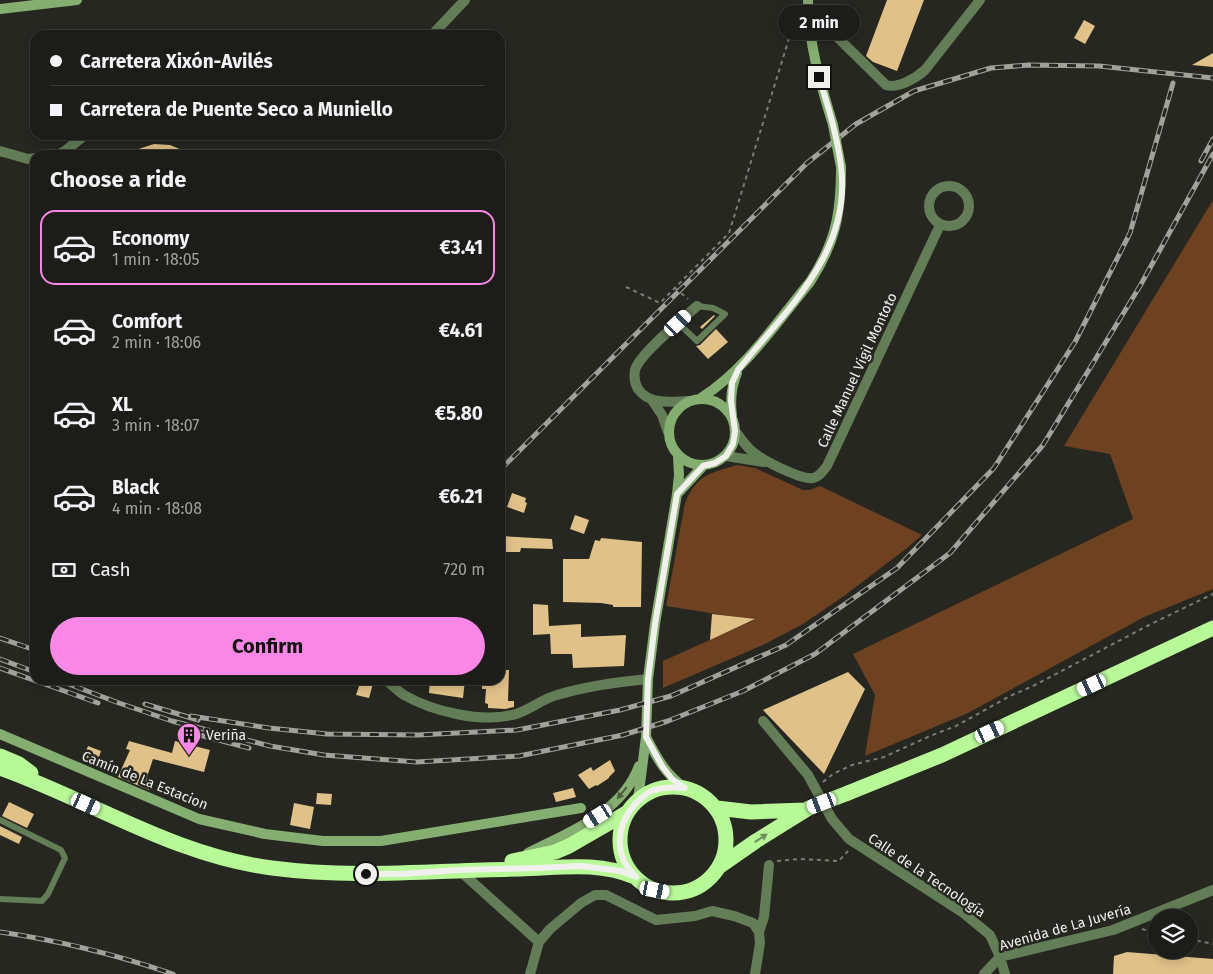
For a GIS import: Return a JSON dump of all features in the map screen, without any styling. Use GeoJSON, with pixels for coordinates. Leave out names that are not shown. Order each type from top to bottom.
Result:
{"type":"FeatureCollection","features":[{"type":"Feature","properties":{"kind":"highway"},"geometry":{"type":"LineString","coordinates":[[720,866],[808,809],[942,754],[1213,628]]}},
{"type":"Feature","properties":{"kind":"highway"},"geometry":{"type":"LineString","coordinates":[[0,756],[19,764],[48,786]]}},
{"type":"Feature","properties":{"kind":"highway"},"geometry":{"type":"LineString","coordinates":[[0,768],[48,786],[86,804],[199,851],[232,861],[271,868],[330,874],[401,874],[581,866],[621,871],[636,877],[655,890],[674,894],[693,890],[710,880],[720,866],[726,847],[725,826],[716,808],[701,794],[685,788],[670,787],[652,790],[638,800],[628,812],[622,826],[620,843],[624,862],[636,877]]}},
{"type":"Feature","properties":{"kind":"highway"},"geometry":{"type":"LineString","coordinates":[[0,777],[32,788],[57,800],[86,804]]}},
{"type":"Feature","properties":{"kind":"highway"},"geometry":{"type":"LineString","coordinates":[[716,808],[751,812],[808,809]]}},
{"type":"Feature","properties":{"kind":"highway"},"geometry":{"type":"LineString","coordinates":[[459,870],[511,862],[555,852],[628,812]]}},
{"type":"Feature","properties":{"kind":"street"},"geometry":{"type":"LineString","coordinates":[[0,9],[76,0]]}},
{"type":"Feature","properties":{"kind":"street"},"geometry":{"type":"LineString","coordinates":[[437,30],[466,0]]}},
{"type":"Feature","properties":{"kind":"street"},"geometry":{"type":"LineString","coordinates":[[809,30],[820,30],[835,36],[886,85],[892,87],[916,78],[925,70],[980,0]]}},
{"type":"Feature","properties":{"kind":"street"},"geometry":{"type":"LineString","coordinates":[[697,306],[642,358],[635,370],[635,384],[641,393],[652,400],[662,402],[688,401],[701,398],[738,370],[810,282],[819,269],[832,240],[841,197],[841,167],[803,1]]}},
{"type":"Feature","properties":{"kind":"street"},"geometry":{"type":"LineString","coordinates":[[66,150],[79,140]]}},
{"type":"Feature","properties":{"kind":"street"},"geometry":{"type":"LineString","coordinates":[[0,151],[30,158]]}},
{"type":"Feature","properties":{"kind":"street","name":"Calle Manuel Vigil Montoto"},"geometry":{"type":"LineString","coordinates":[[735,431],[752,452],[767,462],[805,478],[814,478],[821,474],[827,466],[940,225]]}},
{"type":"Feature","properties":{"kind":"street"},"geometry":{"type":"LineString","coordinates":[[652,400],[662,415],[670,445],[678,456],[689,463],[703,466],[715,463],[726,456],[733,444],[735,431],[731,401],[732,383],[738,370]]}},
{"type":"Feature","properties":{"kind":"street"},"geometry":{"type":"LineString","coordinates":[[701,398],[714,400],[725,408],[733,418]]}},
{"type":"Feature","properties":{"kind":"street"},"geometry":{"type":"LineString","coordinates":[[668,432],[670,419],[677,408],[688,401]]}},
{"type":"Feature","properties":{"kind":"street"},"geometry":{"type":"LineString","coordinates":[[638,800],[646,737],[648,679],[656,614],[677,494],[678,456]]}},
{"type":"Feature","properties":{"kind":"street","name":"Calle Manuel Vigil Montoto"},"geometry":{"type":"LineString","coordinates":[[726,456],[767,462]]}},
{"type":"Feature","properties":{"kind":"street"},"geometry":{"type":"LineString","coordinates":[[677,494],[703,466]]}},
{"type":"Feature","properties":{"kind":"street"},"geometry":{"type":"LineString","coordinates":[[392,685],[403,695],[432,706],[464,716],[486,718],[513,715],[555,695],[605,683],[648,679]]}},
{"type":"Feature","properties":{"kind":"street","name":"Calle de la Tecnología"},"geometry":{"type":"LineString","coordinates":[[763,721],[808,775],[832,819],[855,844],[962,912],[990,935],[1005,974]]}},
{"type":"Feature","properties":{"kind":"street","name":"Camín de La Estacion"},"geometry":{"type":"LineString","coordinates":[[0,734],[199,819],[275,836],[323,842],[381,841],[581,808]]}},
{"type":"Feature","properties":{"kind":"street"},"geometry":{"type":"LineString","coordinates":[[646,737],[662,766],[672,779],[685,788]]}},
{"type":"Feature","properties":{"kind":"street"},"geometry":{"type":"LineString","coordinates":[[511,862],[565,836],[598,816],[618,799],[635,776],[644,750]]}},
{"type":"Feature","properties":{"kind":"street"},"geometry":{"type":"LineString","coordinates":[[754,974],[764,918],[769,865]]}},
{"type":"Feature","properties":{"kind":"street"},"geometry":{"type":"LineString","coordinates":[[459,870],[539,942]]}},
{"type":"Feature","properties":{"kind":"street","name":"Avenida de La Juvería"},"geometry":{"type":"LineString","coordinates":[[984,974],[1000,957],[1113,930],[1213,890]]}},
{"type":"Feature","properties":{"kind":"street"},"geometry":{"type":"LineString","coordinates":[[530,974],[539,942],[550,929],[582,903],[596,895],[606,895],[656,920],[695,916],[712,911],[734,916],[752,923],[760,932]]}},
{"type":"Feature","properties":{"kind":"lane"},"geometry":{"type":"LineString","coordinates":[[678,323],[698,341],[725,314],[714,308],[697,306]]}},
{"type":"Feature","properties":{"kind":"lane"},"geometry":{"type":"LineString","coordinates":[[0,820],[61,850],[65,858],[48,894],[42,901],[0,899]]}},
{"type":"Feature","properties":{"kind":"path"},"geometry":{"type":"LineString","coordinates":[[626,287],[660,302],[729,233],[791,32],[803,1]]}},
{"type":"Feature","properties":{"kind":"path"},"geometry":{"type":"LineString","coordinates":[[675,288],[697,306]]}},
{"type":"Feature","properties":{"kind":"path"},"geometry":{"type":"LineString","coordinates":[[816,788],[833,774],[852,765],[884,757],[956,726],[1010,696],[1034,686],[1143,628],[1213,594]]}},
{"type":"Feature","properties":{"kind":"path"},"geometry":{"type":"LineString","coordinates":[[769,865],[779,860],[839,861],[855,844]]}},
{"type":"Feature","properties":{"kind":"path"},"geometry":{"type":"LineString","coordinates":[[1198,942],[1213,944]]}},
{"type":"Feature","properties":{"kind":"shaded area"},"geometry":{"type":"Polygon","coordinates":[[[1213,200],[1213,589],[1144,617],[968,713],[865,756],[875,695],[853,654],[1133,519],[1110,454],[1064,446],[1213,200]]]}},
{"type":"Feature","properties":{"kind":"shaded area"},"geometry":{"type":"Polygon","coordinates":[[[737,465],[755,468],[803,490],[810,490],[820,486],[922,535],[844,596],[803,624],[765,644],[663,688],[663,661],[754,620],[666,606],[685,503],[689,494],[694,486],[705,476],[737,465]]]}},
{"type":"Feature","properties":{"kind":"building"},"geometry":{"type":"Polygon","coordinates":[[[887,0],[924,0],[897,71],[873,62],[866,56],[887,0]]]}},
{"type":"Feature","properties":{"kind":"building"},"geometry":{"type":"Polygon","coordinates":[[[1084,20],[1095,26],[1085,44],[1074,38],[1084,20]]]}},
{"type":"Feature","properties":{"kind":"building"},"geometry":{"type":"Polygon","coordinates":[[[1213,53],[1213,67],[1192,65],[1213,53]]]}},
{"type":"Feature","properties":{"kind":"building"},"geometry":{"type":"Polygon","coordinates":[[[154,144],[170,145],[182,150],[135,150],[154,144]]]}},
{"type":"Feature","properties":{"kind":"building"},"geometry":{"type":"Polygon","coordinates":[[[714,315],[702,329],[700,327],[714,315]]]}},
{"type":"Feature","properties":{"kind":"building"},"geometry":{"type":"Polygon","coordinates":[[[716,329],[728,342],[708,359],[696,346],[700,345],[716,329]]]}},
{"type":"Feature","properties":{"kind":"building"},"geometry":{"type":"Polygon","coordinates":[[[512,493],[526,498],[525,502],[527,503],[524,513],[507,507],[512,493]]]}},
{"type":"Feature","properties":{"kind":"building"},"geometry":{"type":"Polygon","coordinates":[[[575,515],[589,520],[584,534],[570,529],[575,515]]]}},
{"type":"Feature","properties":{"kind":"building"},"geometry":{"type":"Polygon","coordinates":[[[505,536],[552,539],[553,549],[521,548],[520,552],[505,552],[505,536]]]}},
{"type":"Feature","properties":{"kind":"building"},"geometry":{"type":"Polygon","coordinates":[[[601,538],[642,542],[641,607],[613,607],[613,605],[601,603],[563,602],[563,559],[589,559],[595,540],[600,541],[601,538]]]}},
{"type":"Feature","properties":{"kind":"building"},"geometry":{"type":"Polygon","coordinates":[[[533,604],[548,605],[549,626],[581,624],[581,637],[626,635],[624,666],[573,668],[572,654],[551,654],[550,634],[533,635],[533,604]]]}},
{"type":"Feature","properties":{"kind":"building"},"geometry":{"type":"Polygon","coordinates":[[[712,614],[755,619],[710,640],[712,614]]]}},
{"type":"Feature","properties":{"kind":"building"},"geometry":{"type":"Polygon","coordinates":[[[505,670],[509,670],[508,701],[514,701],[514,707],[505,709],[488,708],[488,704],[485,703],[486,689],[482,689],[482,685],[505,685],[505,670]]]}},
{"type":"Feature","properties":{"kind":"building"},"geometry":{"type":"Polygon","coordinates":[[[848,672],[865,689],[824,774],[763,710],[848,672]]]}},
{"type":"Feature","properties":{"kind":"building"},"geometry":{"type":"Polygon","coordinates":[[[359,685],[373,685],[369,698],[356,695],[359,685]]]}},
{"type":"Feature","properties":{"kind":"building"},"geometry":{"type":"Polygon","coordinates":[[[430,685],[464,685],[463,698],[429,693],[430,685]]]}},
{"type":"Feature","properties":{"kind":"building"},"geometry":{"type":"Polygon","coordinates":[[[129,741],[172,753],[175,741],[210,750],[204,772],[153,759],[147,777],[154,780],[149,790],[118,777],[130,750],[126,749],[129,741]]]}},
{"type":"Feature","properties":{"kind":"building"},"geometry":{"type":"Polygon","coordinates":[[[88,746],[101,751],[96,766],[82,761],[88,746]]]}},
{"type":"Feature","properties":{"kind":"building"},"geometry":{"type":"Polygon","coordinates":[[[610,760],[615,771],[609,778],[589,789],[578,775],[591,767],[593,771],[610,760]]]}},
{"type":"Feature","properties":{"kind":"building"},"geometry":{"type":"Polygon","coordinates":[[[573,788],[576,797],[556,802],[553,793],[573,788]]]}},
{"type":"Feature","properties":{"kind":"building"},"geometry":{"type":"Polygon","coordinates":[[[317,793],[332,794],[331,805],[316,804],[317,793]]]}},
{"type":"Feature","properties":{"kind":"building"},"geometry":{"type":"Polygon","coordinates":[[[9,802],[34,814],[27,828],[2,816],[9,802]]]}},
{"type":"Feature","properties":{"kind":"building"},"geometry":{"type":"Polygon","coordinates":[[[294,803],[314,807],[310,829],[290,825],[294,803]]]}},
{"type":"Feature","properties":{"kind":"building"},"geometry":{"type":"Polygon","coordinates":[[[0,826],[22,837],[19,844],[0,835],[0,826]]]}},
{"type":"Feature","properties":{"kind":"building"},"geometry":{"type":"Polygon","coordinates":[[[1127,952],[1148,954],[1148,959],[1213,959],[1213,974],[1113,974],[1114,956],[1127,952]]]}},
{"type":"Feature","properties":{"kind":"railway"},"geometry":{"type":"LineString","coordinates":[[505,465],[807,163],[856,124],[914,91],[991,68],[1029,65],[1099,66],[1213,78]]}},
{"type":"Feature","properties":{"kind":"railway"},"geometry":{"type":"LineString","coordinates":[[191,716],[269,728],[327,734],[418,735],[517,730],[620,710],[671,696],[786,645],[897,568],[994,468],[1075,342],[1130,233],[1173,83]]}},
{"type":"Feature","properties":{"kind":"railway"},"geometry":{"type":"LineString","coordinates":[[1201,161],[1213,139]]}},
{"type":"Feature","properties":{"kind":"railway"},"geometry":{"type":"LineString","coordinates":[[71,685],[172,721],[270,746],[324,755],[417,762],[519,756],[623,735],[668,721],[743,691],[815,654],[950,553],[1043,445],[1140,286],[1213,154]]}},
{"type":"Feature","properties":{"kind":"railway"},"geometry":{"type":"LineString","coordinates":[[0,638],[30,648]]}},
{"type":"Feature","properties":{"kind":"railway"},"geometry":{"type":"LineString","coordinates":[[0,659],[30,670]]}},
{"type":"Feature","properties":{"kind":"railway"},"geometry":{"type":"LineString","coordinates":[[0,668],[30,679]]}},
{"type":"Feature","properties":{"kind":"railway"},"geometry":{"type":"LineString","coordinates":[[48,685],[98,703]]}},
{"type":"Feature","properties":{"kind":"railway"},"geometry":{"type":"LineString","coordinates":[[145,704],[198,720]]}},
{"type":"Feature","properties":{"kind":"railway"},"geometry":{"type":"LineString","coordinates":[[188,732],[249,748]]}},
{"type":"Feature","properties":{"kind":"railway"},"geometry":{"type":"LineString","coordinates":[[0,932],[88,949],[173,974]]}},
{"type":"Feature","properties":{"kind":"place","name":"Veriña"},"geometry":{"type":"Point","coordinates":[189,756]}},
{"type":"Feature","properties":{"kind":"route"},"geometry":{"type":"LineString","coordinates":[[366,874],[581,866],[621,871],[636,877],[624,862],[620,843],[622,826],[628,812],[638,800],[652,790],[670,787],[685,788],[672,779],[662,766],[646,737],[648,679],[655,624],[666,550],[677,494],[703,466],[715,463],[726,456],[733,444],[735,431],[731,401],[732,383],[738,370],[819,269],[836,226],[841,197],[841,167],[833,126],[819,77]]}}]}
